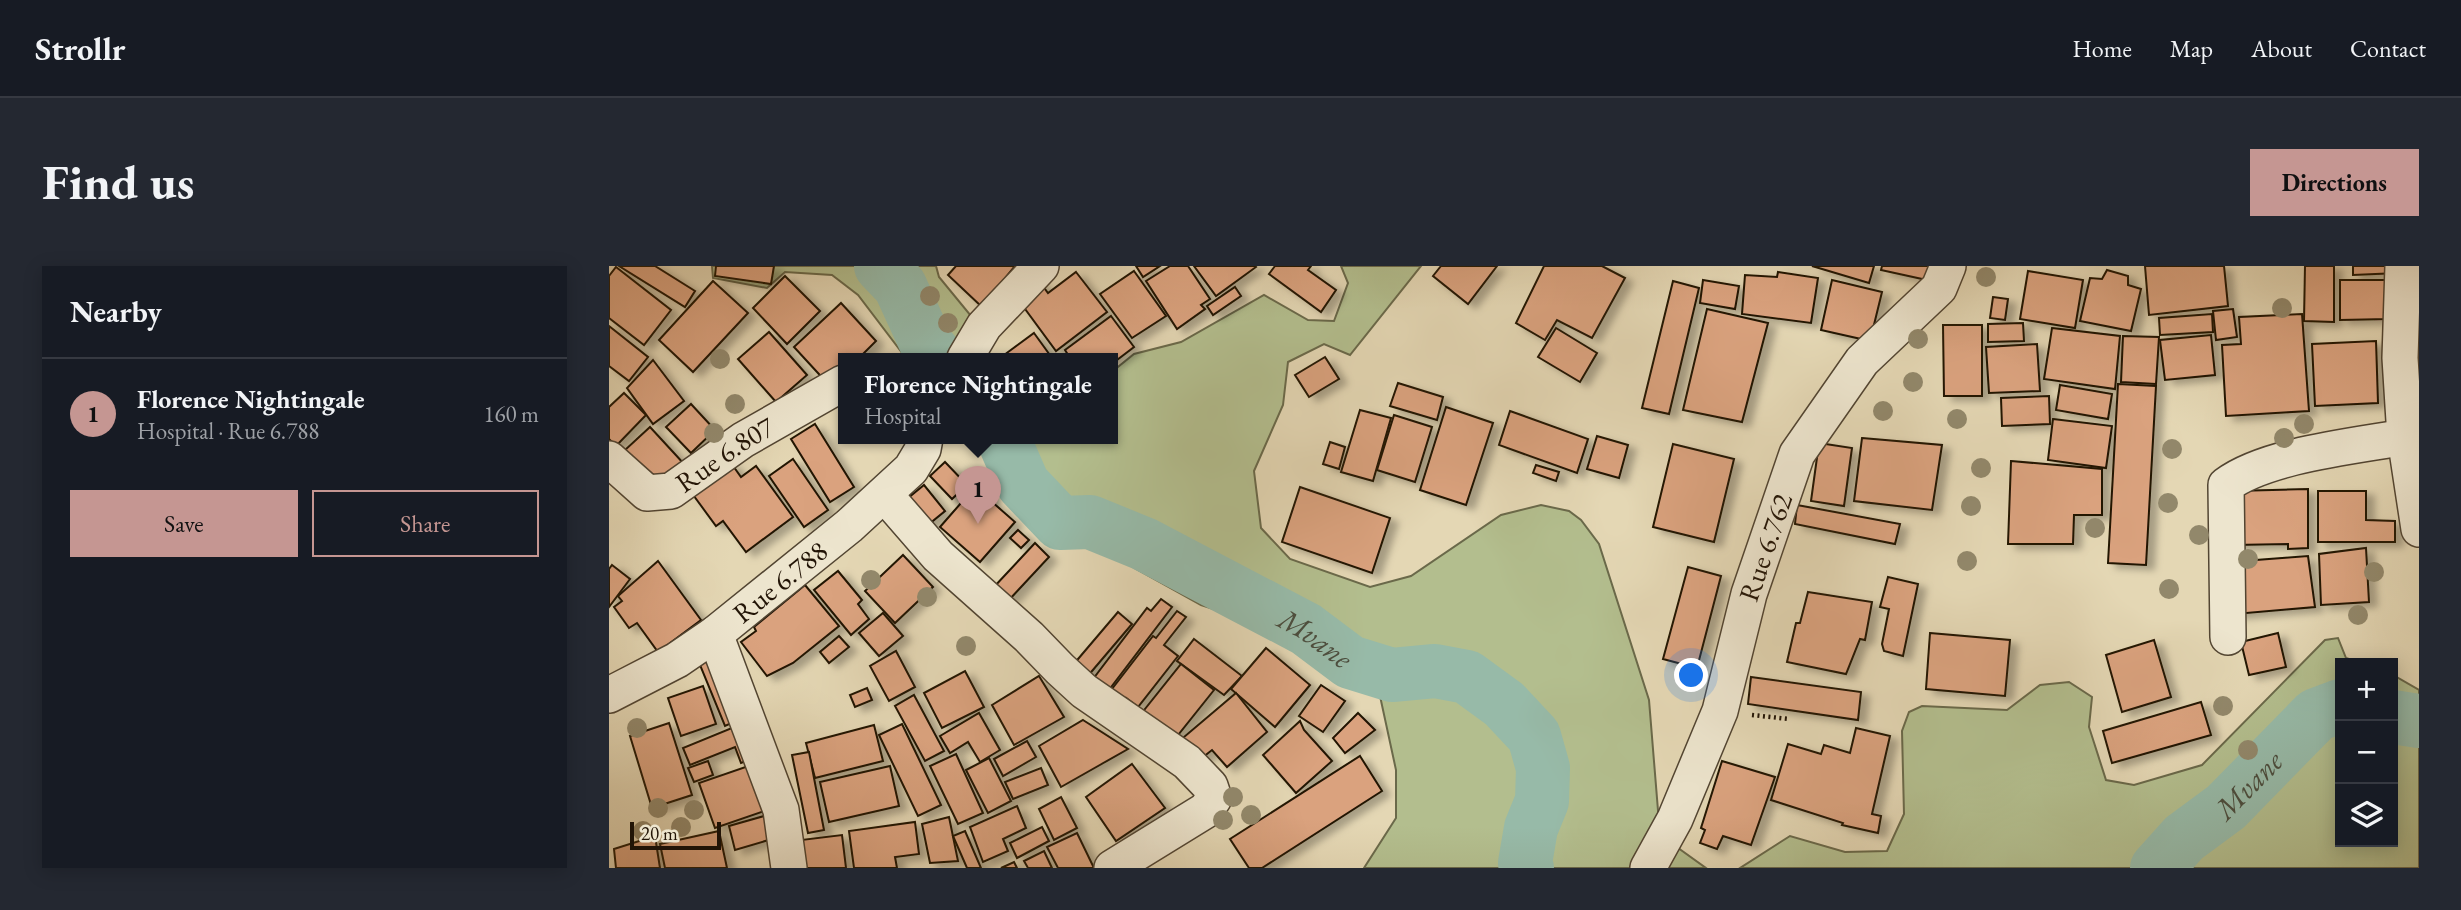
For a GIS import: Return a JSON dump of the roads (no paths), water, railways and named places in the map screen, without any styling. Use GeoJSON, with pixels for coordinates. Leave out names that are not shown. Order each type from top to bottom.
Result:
{"type":"FeatureCollection","features":[{"type":"Feature","properties":{"kind":"street"},"geometry":{"type":"LineString","coordinates":[[968,353],[984,326],[1041,266]]}},
{"type":"Feature","properties":{"kind":"street","name":"Rue 6.762"},"geometry":{"type":"LineString","coordinates":[[1648,868],[1675,819],[1720,711],[1749,594],[1797,454],[1861,361],[1939,288],[1948,266]]}},
{"type":"Feature","properties":{"kind":"street"},"geometry":{"type":"LineString","coordinates":[[2403,266],[2399,358],[2405,437],[2419,528]]}},
{"type":"Feature","properties":{"kind":"street","name":"Rue 6.807"},"geometry":{"type":"LineString","coordinates":[[609,459],[647,493],[671,491],[743,440],[838,386]]}},
{"type":"Feature","properties":{"kind":"street"},"geometry":{"type":"LineString","coordinates":[[2228,637],[2226,485],[2242,473],[2287,460],[2405,437]]}},
{"type":"Feature","properties":{"kind":"street","name":"Rue 6.788"},"geometry":{"type":"LineString","coordinates":[[609,695],[677,660],[715,634],[885,495],[911,469],[923,444]]}},
{"type":"Feature","properties":{"kind":"street"},"geometry":{"type":"LineString","coordinates":[[885,495],[938,556],[1084,691],[1187,762],[1210,786],[1215,798],[1206,810],[1112,868]]}},
{"type":"Feature","properties":{"kind":"street"},"geometry":{"type":"LineString","coordinates":[[715,634],[781,810],[789,868]]}},
{"type":"Feature","properties":{"kind":"waterway","name":"Mvane"},"geometry":{"type":"LineString","coordinates":[[881,266],[900,286],[927,345],[934,353]]}},
{"type":"Feature","properties":{"kind":"waterway","name":"Mvane"},"geometry":{"type":"LineString","coordinates":[[1006,444],[1023,484],[1060,523],[1090,522],[1144,544],[1306,629],[1350,662],[1392,675],[1435,671],[1467,677],[1504,704],[1534,736],[1543,768],[1542,801],[1531,828],[1525,863],[1527,868]]}},
{"type":"Feature","properties":{"kind":"waterway","name":"Mvane"},"geometry":{"type":"LineString","coordinates":[[2157,868],[2184,838],[2226,807],[2316,715],[2335,708]]}},
{"type":"Feature","properties":{"kind":"waterway","name":"Mvane"},"geometry":{"type":"LineString","coordinates":[[2398,718],[2419,721]]}},
{"type":"Feature","properties":{"kind":"place","name":"Florence Nightingale"},"geometry":{"type":"Point","coordinates":[978,524]}}]}
